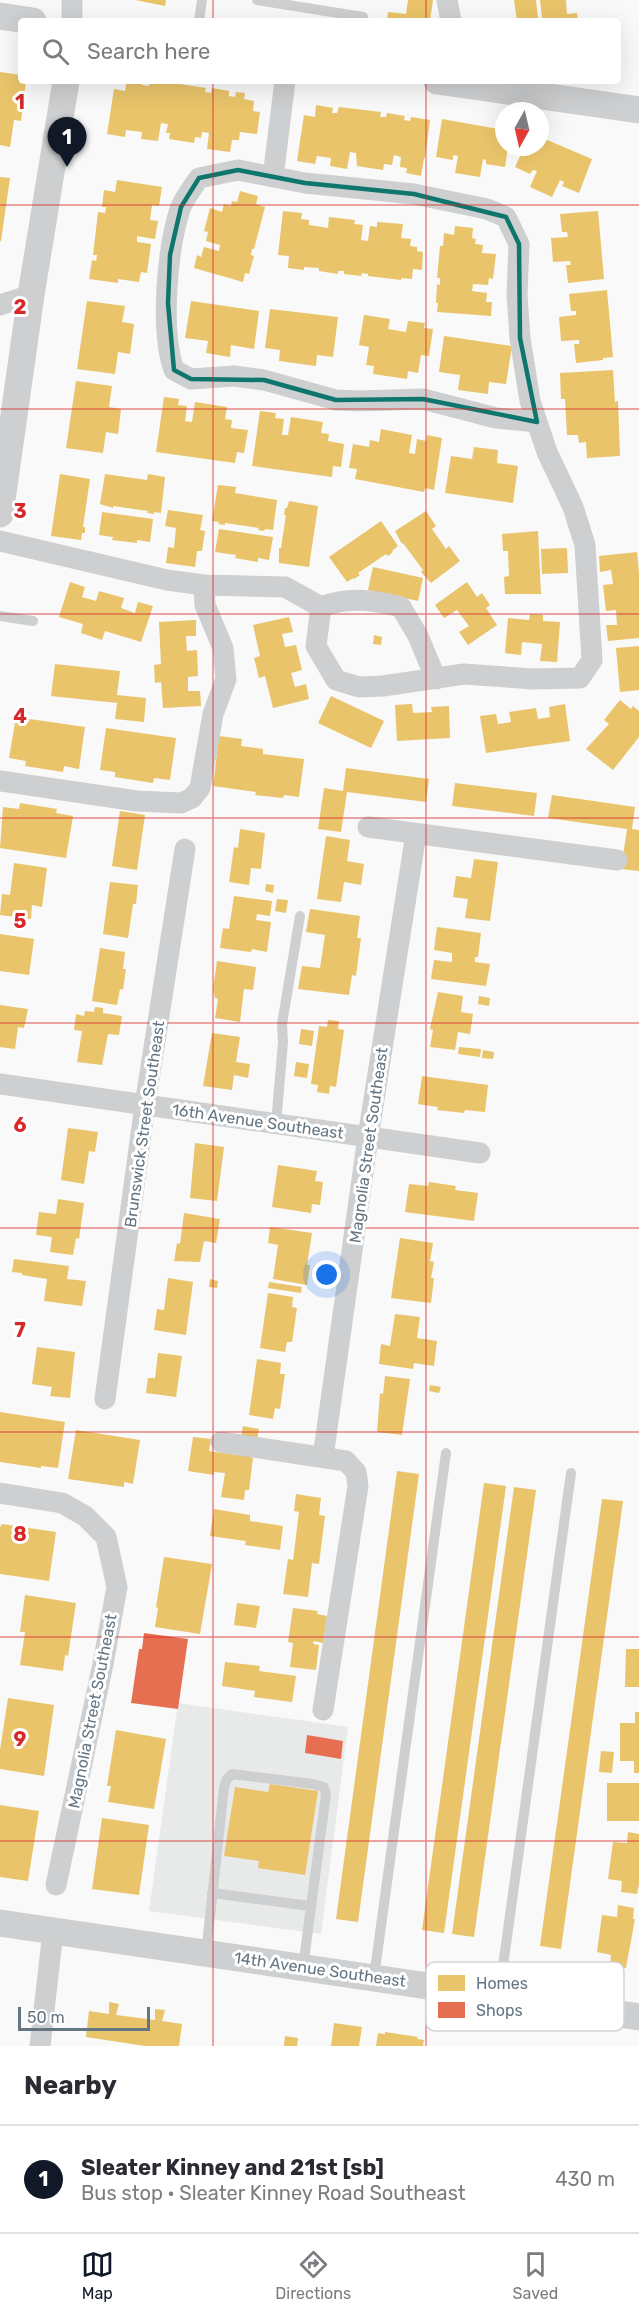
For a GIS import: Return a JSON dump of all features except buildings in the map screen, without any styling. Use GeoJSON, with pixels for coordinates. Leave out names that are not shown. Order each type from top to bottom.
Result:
{"type":"FeatureCollection","features":[{"type":"Feature","properties":{"kind":"street"},"geometry":{"type":"LineString","coordinates":[[72,0],[72,18]]}},
{"type":"Feature","properties":{"kind":"street"},"geometry":{"type":"LineString","coordinates":[[447,0],[450,18]]}},
{"type":"Feature","properties":{"kind":"street"},"geometry":{"type":"LineString","coordinates":[[0,16],[18,19]]}},
{"type":"Feature","properties":{"kind":"street"},"geometry":{"type":"LineString","coordinates":[[0,514],[31,295],[66,84]]}},
{"type":"Feature","properties":{"kind":"street"},"geometry":{"type":"LineString","coordinates":[[273,177],[285,84]]}},
{"type":"Feature","properties":{"kind":"street"},"geometry":{"type":"LineString","coordinates":[[467,84],[639,110]]}},
{"type":"Feature","properties":{"kind":"street"},"geometry":{"type":"LineString","coordinates":[[321,608],[316,646],[336,680],[359,687],[383,686],[464,674],[533,679],[580,678],[592,660],[585,545],[573,507],[547,452],[537,422],[530,401],[520,338],[517,295],[519,244],[506,217],[487,209],[414,194],[305,183],[238,170],[199,177],[181,207],[170,255],[168,291],[170,358],[174,370],[191,379],[234,376],[336,400],[359,402],[423,399],[496,418],[537,422]]}},
{"type":"Feature","properties":{"kind":"street"},"geometry":{"type":"LineString","coordinates":[[0,305],[31,295]]}},
{"type":"Feature","properties":{"kind":"street"},"geometry":{"type":"LineString","coordinates":[[0,541],[167,580],[204,585],[285,587],[321,608]]}},
{"type":"Feature","properties":{"kind":"street"},"geometry":{"type":"LineString","coordinates":[[0,781],[137,801],[181,803],[192,798],[200,788],[213,714],[225,679],[223,648],[205,605],[204,585]]}},
{"type":"Feature","properties":{"kind":"street"},"geometry":{"type":"LineString","coordinates":[[321,608],[337,600],[375,600],[401,607],[418,636],[436,679]]}},
{"type":"Feature","properties":{"kind":"street"},"geometry":{"type":"LineString","coordinates":[[368,827],[617,860]]}},
{"type":"Feature","properties":{"kind":"street","name":"Magnolia Street Southeast"},"geometry":{"type":"LineString","coordinates":[[323,1457],[368,1137],[416,834]]}},
{"type":"Feature","properties":{"kind":"street","name":"Brunswick Street Southeast"},"geometry":{"type":"LineString","coordinates":[[105,1399],[145,1105],[185,849]]}},
{"type":"Feature","properties":{"kind":"street","name":"16th Avenue Southeast"},"geometry":{"type":"LineString","coordinates":[[0,1084],[480,1153]]}},
{"type":"Feature","properties":{"kind":"street"},"geometry":{"type":"LineString","coordinates":[[221,1442],[346,1461],[356,1472],[358,1486],[323,1710]]}},
{"type":"Feature","properties":{"kind":"street","name":"Magnolia Street Southeast"},"geometry":{"type":"LineString","coordinates":[[0,1493],[62,1503],[85,1516],[106,1538],[117,1587],[56,1885]]}},
{"type":"Feature","properties":{"kind":"street","name":"14th Avenue Southeast"},"geometry":{"type":"LineString","coordinates":[[0,1923],[426,1984]]}},
{"type":"Feature","properties":{"kind":"street"},"geometry":{"type":"LineString","coordinates":[[40,2046],[53,1931]]}},
{"type":"Feature","properties":{"kind":"street","name":"14th Avenue Southeast"},"geometry":{"type":"LineString","coordinates":[[624,2014],[639,2016]]}},
{"type":"Feature","properties":{"kind":"lane"},"geometry":{"type":"LineString","coordinates":[[199,18],[202,0]]}},
{"type":"Feature","properties":{"kind":"lane"},"geometry":{"type":"LineString","coordinates":[[257,0],[363,18]]}},
{"type":"Feature","properties":{"kind":"lane"},"geometry":{"type":"LineString","coordinates":[[0,616],[33,621]]}},
{"type":"Feature","properties":{"kind":"lane"},"geometry":{"type":"LineString","coordinates":[[276,1124],[283,1042],[282,1024],[300,916]]}},
{"type":"Feature","properties":{"kind":"lane"},"geometry":{"type":"LineString","coordinates":[[374,1977],[446,1454]]}},
{"type":"Feature","properties":{"kind":"lane"},"geometry":{"type":"LineString","coordinates":[[504,1962],[571,1473]]}},
{"type":"Feature","properties":{"kind":"lane"},"geometry":{"type":"LineString","coordinates":[[206,1954],[224,1788],[227,1779],[232,1774],[314,1784],[324,1787],[326,1794],[303,1967]]}},
{"type":"Feature","properties":{"kind":"lane"},"geometry":{"type":"LineString","coordinates":[[212,1893],[310,1906]]}},
{"type":"Feature","properties":{"kind":"highlighted area"},"geometry":{"type":"Polygon","coordinates":[[[238,170],[305,183],[414,194],[506,217],[519,244],[520,338],[537,422],[423,399],[336,400],[264,380],[191,379],[174,370],[168,303],[170,255],[181,207],[199,178],[238,170]]]}},
{"type":"Feature","properties":{"kind":"shaded area"},"geometry":{"type":"Polygon","coordinates":[[[178,1703],[348,1727],[321,1934],[149,1911],[178,1703]]]}},
{"type":"Feature","properties":{"kind":"place","name":"Sleater Kinney and 21st [sb]"},"geometry":{"type":"Point","coordinates":[67,167]}}]}
